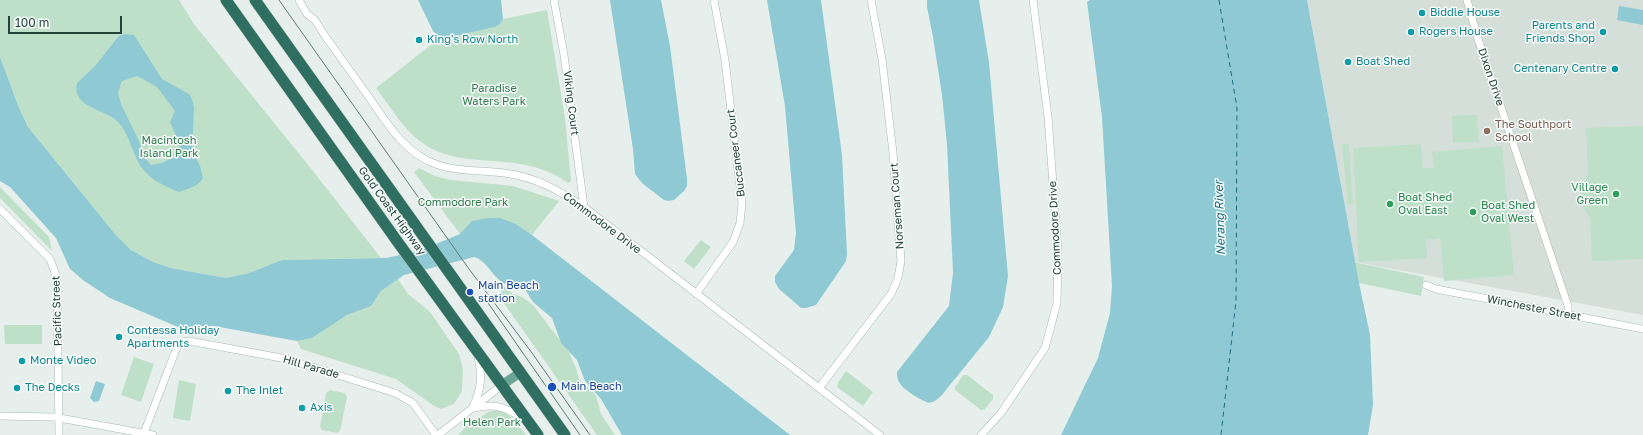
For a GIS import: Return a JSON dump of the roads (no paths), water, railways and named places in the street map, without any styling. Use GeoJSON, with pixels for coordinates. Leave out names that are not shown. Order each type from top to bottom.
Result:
{"type":"FeatureCollection","features":[{"type":"Feature","properties":{"kind":"highway","name":"Gold Coast Highway"},"geometry":{"type":"LineString","coordinates":[[226,0],[426,282],[538,435]]}},
{"type":"Feature","properties":{"kind":"highway","name":"Gold Coast Highway"},"geometry":{"type":"LineString","coordinates":[[255,0],[565,435]]}},
{"type":"Feature","properties":{"kind":"main road"},"geometry":{"type":"LineString","coordinates":[[502,385],[521,372]]}},
{"type":"Feature","properties":{"kind":"street","name":"Commodore Drive"},"geometry":{"type":"LineString","coordinates":[[299,0],[307,14],[316,20],[325,36],[395,134],[414,152],[437,164],[451,168],[504,173],[541,182],[559,190],[584,207],[880,435]]}},
{"type":"Feature","properties":{"kind":"street","name":"Viking Court"},"geometry":{"type":"LineString","coordinates":[[554,0],[564,55],[584,207]]}},
{"type":"Feature","properties":{"kind":"street","name":"Buccaneer Court"},"geometry":{"type":"LineString","coordinates":[[696,294],[733,242],[740,223],[742,203],[726,60],[714,0]]}},
{"type":"Feature","properties":{"kind":"street","name":"Norseman Court"},"geometry":{"type":"LineString","coordinates":[[819,388],[891,294],[898,278],[901,260],[893,153],[885,83],[871,0]]}},
{"type":"Feature","properties":{"kind":"street","name":"Commodore Drive"},"geometry":{"type":"LineString","coordinates":[[981,435],[1001,413],[1045,348],[1057,303],[1058,251],[1048,118],[1033,0]]}},
{"type":"Feature","properties":{"kind":"street","name":"Dixon Drive"},"geometry":{"type":"LineString","coordinates":[[1466,0],[1565,298],[1568,314]]}},
{"type":"Feature","properties":{"kind":"street","name":"Pacific Street"},"geometry":{"type":"LineString","coordinates":[[0,209],[50,259],[56,271],[59,435]]}},
{"type":"Feature","properties":{"kind":"street","name":"Winchester Street"},"geometry":{"type":"LineString","coordinates":[[1426,285],[1436,289],[1643,329]]}},
{"type":"Feature","properties":{"kind":"street","name":"Hill Parade"},"geometry":{"type":"LineString","coordinates":[[144,433],[177,347],[182,342],[189,341],[287,359],[395,393],[413,403],[437,435]]}},
{"type":"Feature","properties":{"kind":"street"},"geometry":{"type":"LineString","coordinates":[[472,409],[482,384],[477,351]]}},
{"type":"Feature","properties":{"kind":"street"},"geometry":{"type":"LineString","coordinates":[[437,435],[502,385]]}},
{"type":"Feature","properties":{"kind":"street"},"geometry":{"type":"LineString","coordinates":[[472,409],[488,405],[498,406],[510,410],[529,422]]}},
{"type":"Feature","properties":{"kind":"street"},"geometry":{"type":"LineString","coordinates":[[0,416],[47,416],[153,435]]}},
{"type":"Feature","properties":{"kind":"water"},"geometry":{"type":"Polygon","coordinates":[[[418,0],[501,0],[503,19],[500,24],[495,27],[449,37],[438,37],[433,31],[418,0]]]}},
{"type":"Feature","properties":{"kind":"water"},"geometry":{"type":"Polygon","coordinates":[[[610,0],[661,0],[670,46],[687,179],[687,186],[684,191],[674,200],[664,200],[642,183],[635,174],[633,149],[610,0]]]}},
{"type":"Feature","properties":{"kind":"water"},"geometry":{"type":"Polygon","coordinates":[[[767,0],[821,0],[842,155],[847,254],[846,261],[816,305],[806,308],[801,308],[779,289],[775,282],[775,276],[794,250],[796,233],[785,106],[767,0]]]}},
{"type":"Feature","properties":{"kind":"water"},"geometry":{"type":"Polygon","coordinates":[[[927,0],[979,0],[989,63],[1008,276],[1003,307],[989,337],[941,396],[935,401],[929,403],[904,388],[898,381],[897,377],[897,372],[949,306],[953,273],[947,144],[942,95],[927,0]]]}},
{"type":"Feature","properties":{"kind":"water","name":"Nerang River"},"geometry":{"type":"Polygon","coordinates":[[[1090,0],[1307,0],[1370,335],[1373,405],[1368,435],[1061,435],[1098,358],[1110,313],[1112,286],[1102,117],[1087,2],[1090,0]]]}},
{"type":"Feature","properties":{"kind":"water"},"geometry":{"type":"Polygon","coordinates":[[[1619,6],[1643,10],[1643,25],[1617,20],[1619,6]]]}},
{"type":"Feature","properties":{"kind":"water"},"geometry":{"type":"Polygon","coordinates":[[[125,34],[134,35],[162,79],[189,94],[192,99],[194,107],[192,150],[200,166],[203,178],[199,183],[192,187],[179,192],[152,178],[142,169],[126,133],[118,122],[84,103],[79,98],[77,83],[95,66],[118,37],[125,34]],[[137,76],[122,81],[118,92],[121,104],[139,141],[144,157],[151,165],[162,163],[175,157],[180,145],[170,122],[175,111],[157,87],[137,76]]]}},
{"type":"Feature","properties":{"kind":"water"},"geometry":{"type":"Polygon","coordinates":[[[0,57],[19,108],[28,127],[115,234],[131,250],[153,262],[171,268],[226,278],[249,273],[282,260],[386,258],[419,251],[460,234],[472,221],[488,218],[500,218],[516,224],[532,235],[790,435],[622,435],[601,399],[585,381],[577,360],[561,343],[552,318],[533,302],[523,286],[514,286],[501,282],[483,262],[474,257],[404,275],[381,291],[371,306],[347,315],[312,338],[297,341],[214,326],[178,327],[110,298],[83,280],[70,269],[56,238],[10,187],[0,181],[0,57]]]}},
{"type":"Feature","properties":{"kind":"water"},"geometry":{"type":"Polygon","coordinates":[[[96,381],[105,384],[99,401],[94,402],[90,398],[96,381]]]}},
{"type":"Feature","properties":{"kind":"tram line"},"geometry":{"type":"LineString","coordinates":[[279,0],[469,269],[532,353],[590,435]]}},
{"type":"Feature","properties":{"kind":"tram line"},"geometry":{"type":"LineString","coordinates":[[486,300],[580,435]]}},
{"type":"Feature","properties":{"kind":"place","name":"Biddle House"},"geometry":{"type":"Point","coordinates":[1422,13]}},
{"type":"Feature","properties":{"kind":"place","name":"Rogers House"},"geometry":{"type":"Point","coordinates":[1411,32]}},
{"type":"Feature","properties":{"kind":"place","name":"Parents and Friends Shop"},"geometry":{"type":"Point","coordinates":[1603,32]}},
{"type":"Feature","properties":{"kind":"place","name":"King's Row North"},"geometry":{"type":"Point","coordinates":[419,40]}},
{"type":"Feature","properties":{"kind":"place","name":"Boat Shed"},"geometry":{"type":"Point","coordinates":[1348,62]}},
{"type":"Feature","properties":{"kind":"place","name":"Centenary Centre"},"geometry":{"type":"Point","coordinates":[1615,69]}},
{"type":"Feature","properties":{"kind":"place","name":"The Southport School"},"geometry":{"type":"Point","coordinates":[1487,131]}},
{"type":"Feature","properties":{"kind":"place","name":"Village Green"},"geometry":{"type":"Point","coordinates":[1616,194]}},
{"type":"Feature","properties":{"kind":"place","name":"Boat Shed Oval East"},"geometry":{"type":"Point","coordinates":[1390,204]}},
{"type":"Feature","properties":{"kind":"place","name":"Boat Shed Oval West"},"geometry":{"type":"Point","coordinates":[1473,212]}},
{"type":"Feature","properties":{"kind":"place","name":"Main Beach station"},"geometry":{"type":"Point","coordinates":[470,292]}},
{"type":"Feature","properties":{"kind":"place","name":"Contessa Holiday Apartments"},"geometry":{"type":"Point","coordinates":[119,337]}},
{"type":"Feature","properties":{"kind":"place","name":"Monte Video"},"geometry":{"type":"Point","coordinates":[22,361]}},
{"type":"Feature","properties":{"kind":"place","name":"Main Beach"},"geometry":{"type":"Point","coordinates":[552,387]}},
{"type":"Feature","properties":{"kind":"place","name":"The Decks"},"geometry":{"type":"Point","coordinates":[17,388]}},
{"type":"Feature","properties":{"kind":"place","name":"The Inlet"},"geometry":{"type":"Point","coordinates":[228,391]}},
{"type":"Feature","properties":{"kind":"place","name":"Axis"},"geometry":{"type":"Point","coordinates":[302,408]}},
{"type":"Feature","properties":{"kind":"park label","name":"Paradise Waters Park"},"geometry":{"type":"Point","coordinates":[494,95]}},
{"type":"Feature","properties":{"kind":"park label","name":"Macintosh Island Park"},"geometry":{"type":"Point","coordinates":[169,147]}},
{"type":"Feature","properties":{"kind":"park label","name":"Commodore Park"},"geometry":{"type":"Point","coordinates":[463,203]}},
{"type":"Feature","properties":{"kind":"park label","name":"Helen Park"},"geometry":{"type":"Point","coordinates":[492,423]}}]}
